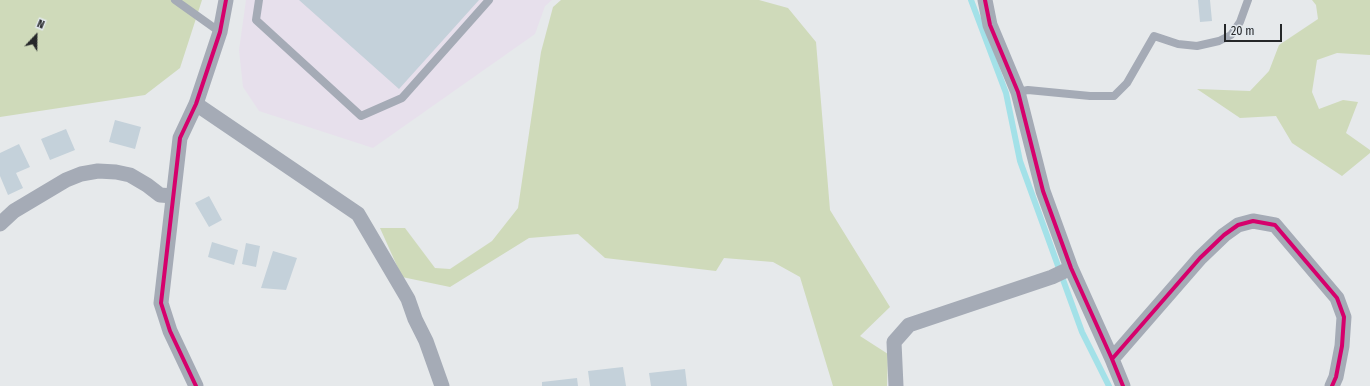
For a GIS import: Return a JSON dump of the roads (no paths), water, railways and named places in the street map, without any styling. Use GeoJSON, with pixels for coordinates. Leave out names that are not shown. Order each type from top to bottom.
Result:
{"type":"FeatureCollection","features":[{"type":"Feature","properties":{"kind":"street"},"geometry":{"type":"LineString","coordinates":[[196,386],[170,331],[161,303],[180,138],[196,104],[220,32],[226,0]]}},
{"type":"Feature","properties":{"kind":"street"},"geometry":{"type":"LineString","coordinates":[[985,0],[990,25],[1018,92],[1062,272],[1112,359],[1123,386]]}},
{"type":"Feature","properties":{"kind":"street"},"geometry":{"type":"LineString","coordinates":[[196,104],[358,214],[408,299],[415,319],[426,341],[442,386]]}},
{"type":"Feature","properties":{"kind":"street"},"geometry":{"type":"LineString","coordinates":[[0,224],[14,211],[66,180],[81,174],[98,171],[116,172],[130,175],[147,184],[160,195],[173,196]]}},
{"type":"Feature","properties":{"kind":"street"},"geometry":{"type":"LineString","coordinates":[[1112,359],[1200,258],[1224,235],[1238,225],[1253,221],[1275,225],[1337,298],[1344,317],[1342,346],[1336,377],[1332,386]]}},
{"type":"Feature","properties":{"kind":"street"},"geometry":{"type":"LineString","coordinates":[[896,386],[894,342],[909,325],[1062,272]]}},
{"type":"Feature","properties":{"kind":"lane"},"geometry":{"type":"LineString","coordinates":[[174,0],[220,32]]}},
{"type":"Feature","properties":{"kind":"lane"},"geometry":{"type":"LineString","coordinates":[[259,0],[256,20],[361,116],[402,98],[489,0]]}},
{"type":"Feature","properties":{"kind":"lane"},"geometry":{"type":"LineString","coordinates":[[1018,92],[1028,90],[1090,96],[1114,96],[1127,83],[1154,36],[1178,44],[1197,46],[1219,42],[1231,35],[1240,22],[1248,0]]}},
{"type":"Feature","properties":{"kind":"waterway"},"geometry":{"type":"LineString","coordinates":[[971,0],[1006,93],[1020,161],[1082,332],[1109,386]]}}]}
